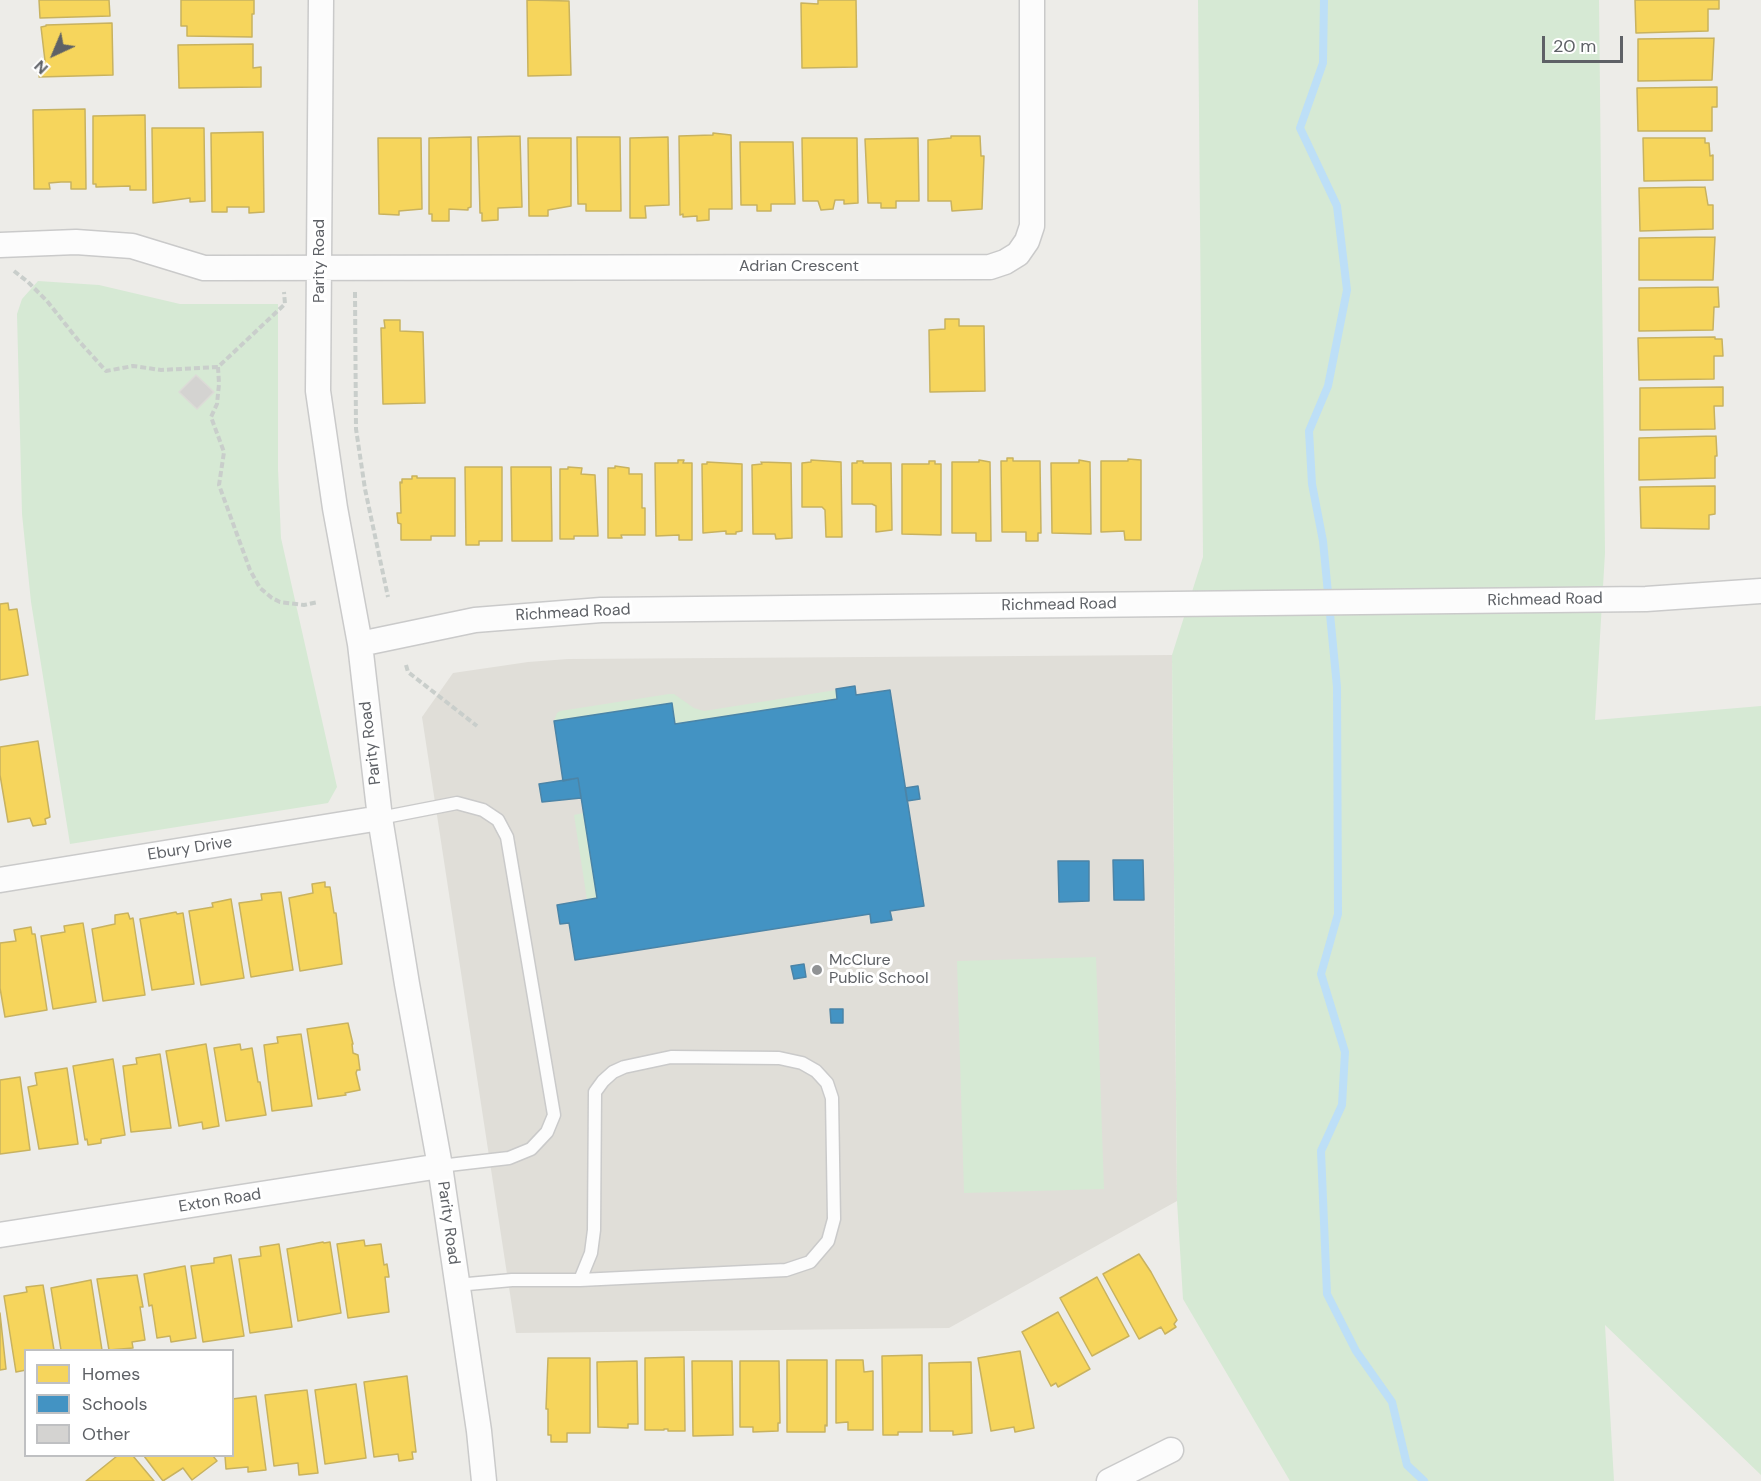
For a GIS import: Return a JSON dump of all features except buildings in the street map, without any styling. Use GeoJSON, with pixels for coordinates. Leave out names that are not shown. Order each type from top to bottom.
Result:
{"type":"FeatureCollection","features":[{"type":"Feature","properties":{"kind":"street","name":"Parity Road"},"geometry":{"type":"LineString","coordinates":[[321,0],[318,391],[335,508],[360,644],[380,818],[440,1166],[479,1431],[484,1481]]}},
{"type":"Feature","properties":{"kind":"street","name":"Adrian Crescent"},"geometry":{"type":"LineString","coordinates":[[0,245],[76,242],[132,246],[204,268],[990,267],[1018,254],[1027,241],[1032,226],[1032,0]]}},
{"type":"Feature","properties":{"kind":"street","name":"Richmead Road"},"geometry":{"type":"LineString","coordinates":[[360,644],[475,620],[601,610],[1646,599],[1761,591]]}},
{"type":"Feature","properties":{"kind":"street","name":"Ebury Drive"},"geometry":{"type":"LineString","coordinates":[[0,880],[380,818]]}},
{"type":"Feature","properties":{"kind":"street","name":"Exton Road"},"geometry":{"type":"LineString","coordinates":[[0,1235],[440,1166]]}},
{"type":"Feature","properties":{"kind":"street"},"geometry":{"type":"LineString","coordinates":[[1109,1481],[1171,1449]]}},
{"type":"Feature","properties":{"kind":"lane"},"geometry":{"type":"LineString","coordinates":[[380,818],[458,803],[483,810],[498,820],[507,837],[554,1115],[547,1132],[531,1149],[509,1158],[440,1166]]}},
{"type":"Feature","properties":{"kind":"lane"},"geometry":{"type":"LineString","coordinates":[[457,1285],[512,1280],[580,1280],[786,1270],[810,1262],[828,1241],[834,1219],[832,1098],[827,1083],[816,1071],[802,1063],[779,1058],[671,1058],[624,1067],[613,1072],[595,1092],[594,1230],[591,1252],[580,1280]]}},
{"type":"Feature","properties":{"kind":"path"},"geometry":{"type":"LineString","coordinates":[[9,268],[28,282],[106,371],[133,366],[161,370],[218,367],[285,304],[284,292]]}},
{"type":"Feature","properties":{"kind":"path"},"geometry":{"type":"LineString","coordinates":[[355,291],[356,429],[365,489],[388,597]]}},
{"type":"Feature","properties":{"kind":"path"},"geometry":{"type":"LineString","coordinates":[[218,367],[217,404],[211,417],[224,452],[219,485],[250,570],[260,588],[280,602],[304,605],[318,602]]}},
{"type":"Feature","properties":{"kind":"path"},"geometry":{"type":"LineString","coordinates":[[379,591],[387,590]]}},
{"type":"Feature","properties":{"kind":"path"},"geometry":{"type":"LineString","coordinates":[[406,666],[408,672],[477,726]]}},
{"type":"Feature","properties":{"kind":"shaded area","name":"McClure Public School"},"geometry":{"type":"Polygon","coordinates":[[[1172,655],[1177,1201],[949,1328],[516,1333],[422,717],[453,673],[528,662],[568,659],[1172,655]]]}},
{"type":"Feature","properties":{"kind":"green space"},"geometry":{"type":"Polygon","coordinates":[[[1198,0],[1599,0],[1605,553],[1595,720],[1761,706],[1761,1475],[1605,1325],[1614,1481],[1290,1481],[1183,1299],[1177,1201],[1172,655],[1203,557],[1198,0]]]}},
{"type":"Feature","properties":{"kind":"green space"},"geometry":{"type":"Polygon","coordinates":[[[38,281],[99,285],[180,304],[278,304],[278,469],[281,538],[337,787],[328,803],[70,844],[31,602],[22,514],[17,314],[22,299],[38,281]]]}},
{"type":"Feature","properties":{"kind":"green space"},"geometry":{"type":"Polygon","coordinates":[[[836,690],[837,699],[675,724],[672,703],[554,721],[560,711],[669,694],[674,694],[694,708],[704,711],[836,690]]]}},
{"type":"Feature","properties":{"kind":"green space"},"geometry":{"type":"Polygon","coordinates":[[[583,813],[597,898],[587,900],[574,815],[583,813]]]}},
{"type":"Feature","properties":{"kind":"green space"},"geometry":{"type":"Polygon","coordinates":[[[1096,957],[1104,1189],[964,1193],[957,961],[1096,957]]]}},
{"type":"Feature","properties":{"kind":"waterway"},"geometry":{"type":"LineString","coordinates":[[1324,0],[1323,63],[1300,128],[1337,206],[1347,290],[1328,386],[1309,431],[1312,484],[1323,541],[1337,687],[1338,914],[1321,974],[1345,1052],[1342,1105],[1321,1151],[1327,1294],[1356,1351],[1392,1402],[1407,1465],[1424,1481]]}},
{"type":"Feature","properties":{"kind":"place","name":"McClure Public School"},"geometry":{"type":"Point","coordinates":[817,970]}}]}
